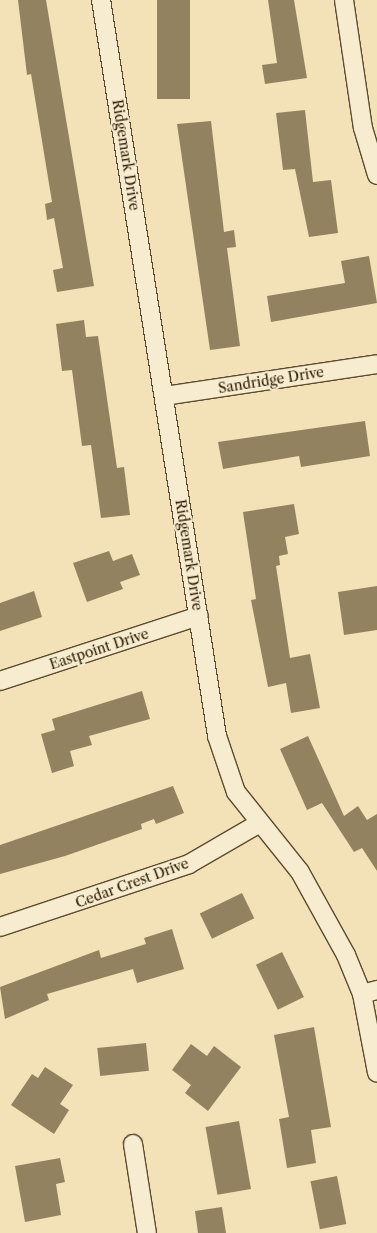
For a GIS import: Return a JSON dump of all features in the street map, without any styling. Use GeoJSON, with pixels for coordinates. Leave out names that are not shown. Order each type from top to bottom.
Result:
{"type":"FeatureCollection","features":[{"type":"Feature","properties":{"kind":"street","name":"Ridgemark Drive"},"geometry":{"type":"LineString","coordinates":[[101,0],[225,768],[258,824],[300,872],[325,911],[369,992],[377,1073]]}},
{"type":"Feature","properties":{"kind":"street"},"geometry":{"type":"LineString","coordinates":[[344,0],[363,128],[377,175]]}},
{"type":"Feature","properties":{"kind":"street","name":"Sandridge Drive"},"geometry":{"type":"LineString","coordinates":[[164,396],[377,364]]}},
{"type":"Feature","properties":{"kind":"street","name":"Eastpoint Drive"},"geometry":{"type":"LineString","coordinates":[[0,681],[199,616]]}},
{"type":"Feature","properties":{"kind":"street","name":"Cedar Crest Drive"},"geometry":{"type":"LineString","coordinates":[[0,927],[189,864],[258,824]]}},
{"type":"Feature","properties":{"kind":"street"},"geometry":{"type":"LineString","coordinates":[[133,1144],[147,1233]]}},
{"type":"Feature","properties":{"kind":"building"},"geometry":{"type":"Polygon","coordinates":[[[18,0],[46,0],[94,286],[57,292],[53,270],[63,268],[54,218],[47,220],[45,204],[52,202],[31,74],[27,75],[18,0]]]}},
{"type":"Feature","properties":{"kind":"building"},"geometry":{"type":"Polygon","coordinates":[[[157,0],[190,0],[190,99],[157,99],[157,0]]]}},
{"type":"Feature","properties":{"kind":"building"},"geometry":{"type":"Polygon","coordinates":[[[268,0],[294,0],[307,78],[265,84],[262,65],[277,63],[268,0]]]}},
{"type":"Feature","properties":{"kind":"building"},"geometry":{"type":"Polygon","coordinates":[[[305,110],[313,182],[331,180],[338,233],[309,237],[295,169],[283,170],[276,113],[305,110]]]}},
{"type":"Feature","properties":{"kind":"building"},"geometry":{"type":"Polygon","coordinates":[[[211,121],[224,232],[234,230],[236,247],[227,248],[240,346],[210,350],[177,124],[211,121]]]}},
{"type":"Feature","properties":{"kind":"building"},"geometry":{"type":"Polygon","coordinates":[[[369,256],[377,303],[271,322],[267,296],[345,283],[341,261],[369,256]]]}},
{"type":"Feature","properties":{"kind":"building"},"geometry":{"type":"Polygon","coordinates":[[[84,320],[86,337],[98,336],[117,468],[124,467],[130,515],[101,518],[91,445],[82,446],[72,370],[62,371],[56,324],[84,320]]]}},
{"type":"Feature","properties":{"kind":"building"},"geometry":{"type":"Polygon","coordinates":[[[365,421],[370,456],[301,467],[299,456],[223,469],[218,442],[365,421]]]}},
{"type":"Feature","properties":{"kind":"building"},"geometry":{"type":"Polygon","coordinates":[[[294,504],[299,534],[285,537],[288,554],[279,556],[280,565],[276,566],[290,658],[310,654],[320,708],[291,713],[286,683],[268,687],[251,600],[256,599],[243,512],[294,504]]]}},
{"type":"Feature","properties":{"kind":"building"},"geometry":{"type":"Polygon","coordinates":[[[109,551],[113,561],[132,554],[140,575],[120,582],[123,589],[87,602],[73,563],[109,551]]]}},
{"type":"Feature","properties":{"kind":"building"},"geometry":{"type":"Polygon","coordinates":[[[377,586],[377,630],[344,635],[338,592],[377,586]]]}},
{"type":"Feature","properties":{"kind":"building"},"geometry":{"type":"Polygon","coordinates":[[[34,591],[42,617],[0,631],[0,603],[34,591]]]}},
{"type":"Feature","properties":{"kind":"building"},"geometry":{"type":"Polygon","coordinates":[[[142,691],[150,719],[89,736],[92,745],[70,751],[74,766],[52,773],[41,734],[55,730],[52,719],[142,691]]]}},
{"type":"Feature","properties":{"kind":"building"},"geometry":{"type":"Polygon","coordinates":[[[308,736],[344,816],[358,806],[367,820],[377,814],[377,871],[362,848],[354,852],[322,803],[307,810],[280,749],[308,736]]]}},
{"type":"Feature","properties":{"kind":"building"},"geometry":{"type":"Polygon","coordinates":[[[173,786],[184,813],[156,824],[154,819],[141,824],[142,829],[65,856],[0,874],[0,845],[173,786]]]}},
{"type":"Feature","properties":{"kind":"building"},"geometry":{"type":"Polygon","coordinates":[[[242,893],[254,918],[212,939],[200,914],[242,893]]]}},
{"type":"Feature","properties":{"kind":"building"},"geometry":{"type":"Polygon","coordinates":[[[172,929],[184,969],[137,983],[133,969],[47,994],[49,1000],[5,1019],[0,987],[99,950],[101,958],[146,944],[144,938],[172,929]]]}},
{"type":"Feature","properties":{"kind":"building"},"geometry":{"type":"Polygon","coordinates":[[[282,952],[304,997],[278,1010],[256,965],[282,952]]]}},
{"type":"Feature","properties":{"kind":"building"},"geometry":{"type":"Polygon","coordinates":[[[314,1027],[331,1127],[311,1130],[316,1163],[287,1168],[279,1119],[289,1117],[274,1035],[314,1027]]]}},
{"type":"Feature","properties":{"kind":"building"},"geometry":{"type":"Polygon","coordinates":[[[146,1043],[149,1071],[100,1076],[97,1048],[146,1043]]]}},
{"type":"Feature","properties":{"kind":"building"},"geometry":{"type":"Polygon","coordinates":[[[191,1044],[207,1056],[214,1046],[241,1067],[208,1111],[185,1093],[191,1085],[172,1070],[191,1044]]]}},
{"type":"Feature","properties":{"kind":"building"},"geometry":{"type":"Polygon","coordinates":[[[45,1067],[73,1085],[60,1104],[69,1110],[54,1134],[11,1105],[32,1074],[38,1078],[45,1067]]]}},
{"type":"Feature","properties":{"kind":"building"},"geometry":{"type":"Polygon","coordinates":[[[239,1121],[251,1189],[217,1195],[206,1127],[239,1121]]]}},
{"type":"Feature","properties":{"kind":"building"},"geometry":{"type":"Polygon","coordinates":[[[60,1158],[65,1182],[56,1184],[61,1215],[25,1222],[15,1166],[60,1158]]]}},
{"type":"Feature","properties":{"kind":"building"},"geometry":{"type":"Polygon","coordinates":[[[337,1176],[346,1224],[320,1229],[310,1181],[337,1176]]]}},
{"type":"Feature","properties":{"kind":"building"},"geometry":{"type":"Polygon","coordinates":[[[222,1207],[226,1233],[198,1233],[195,1211],[222,1207]]]}}]}
